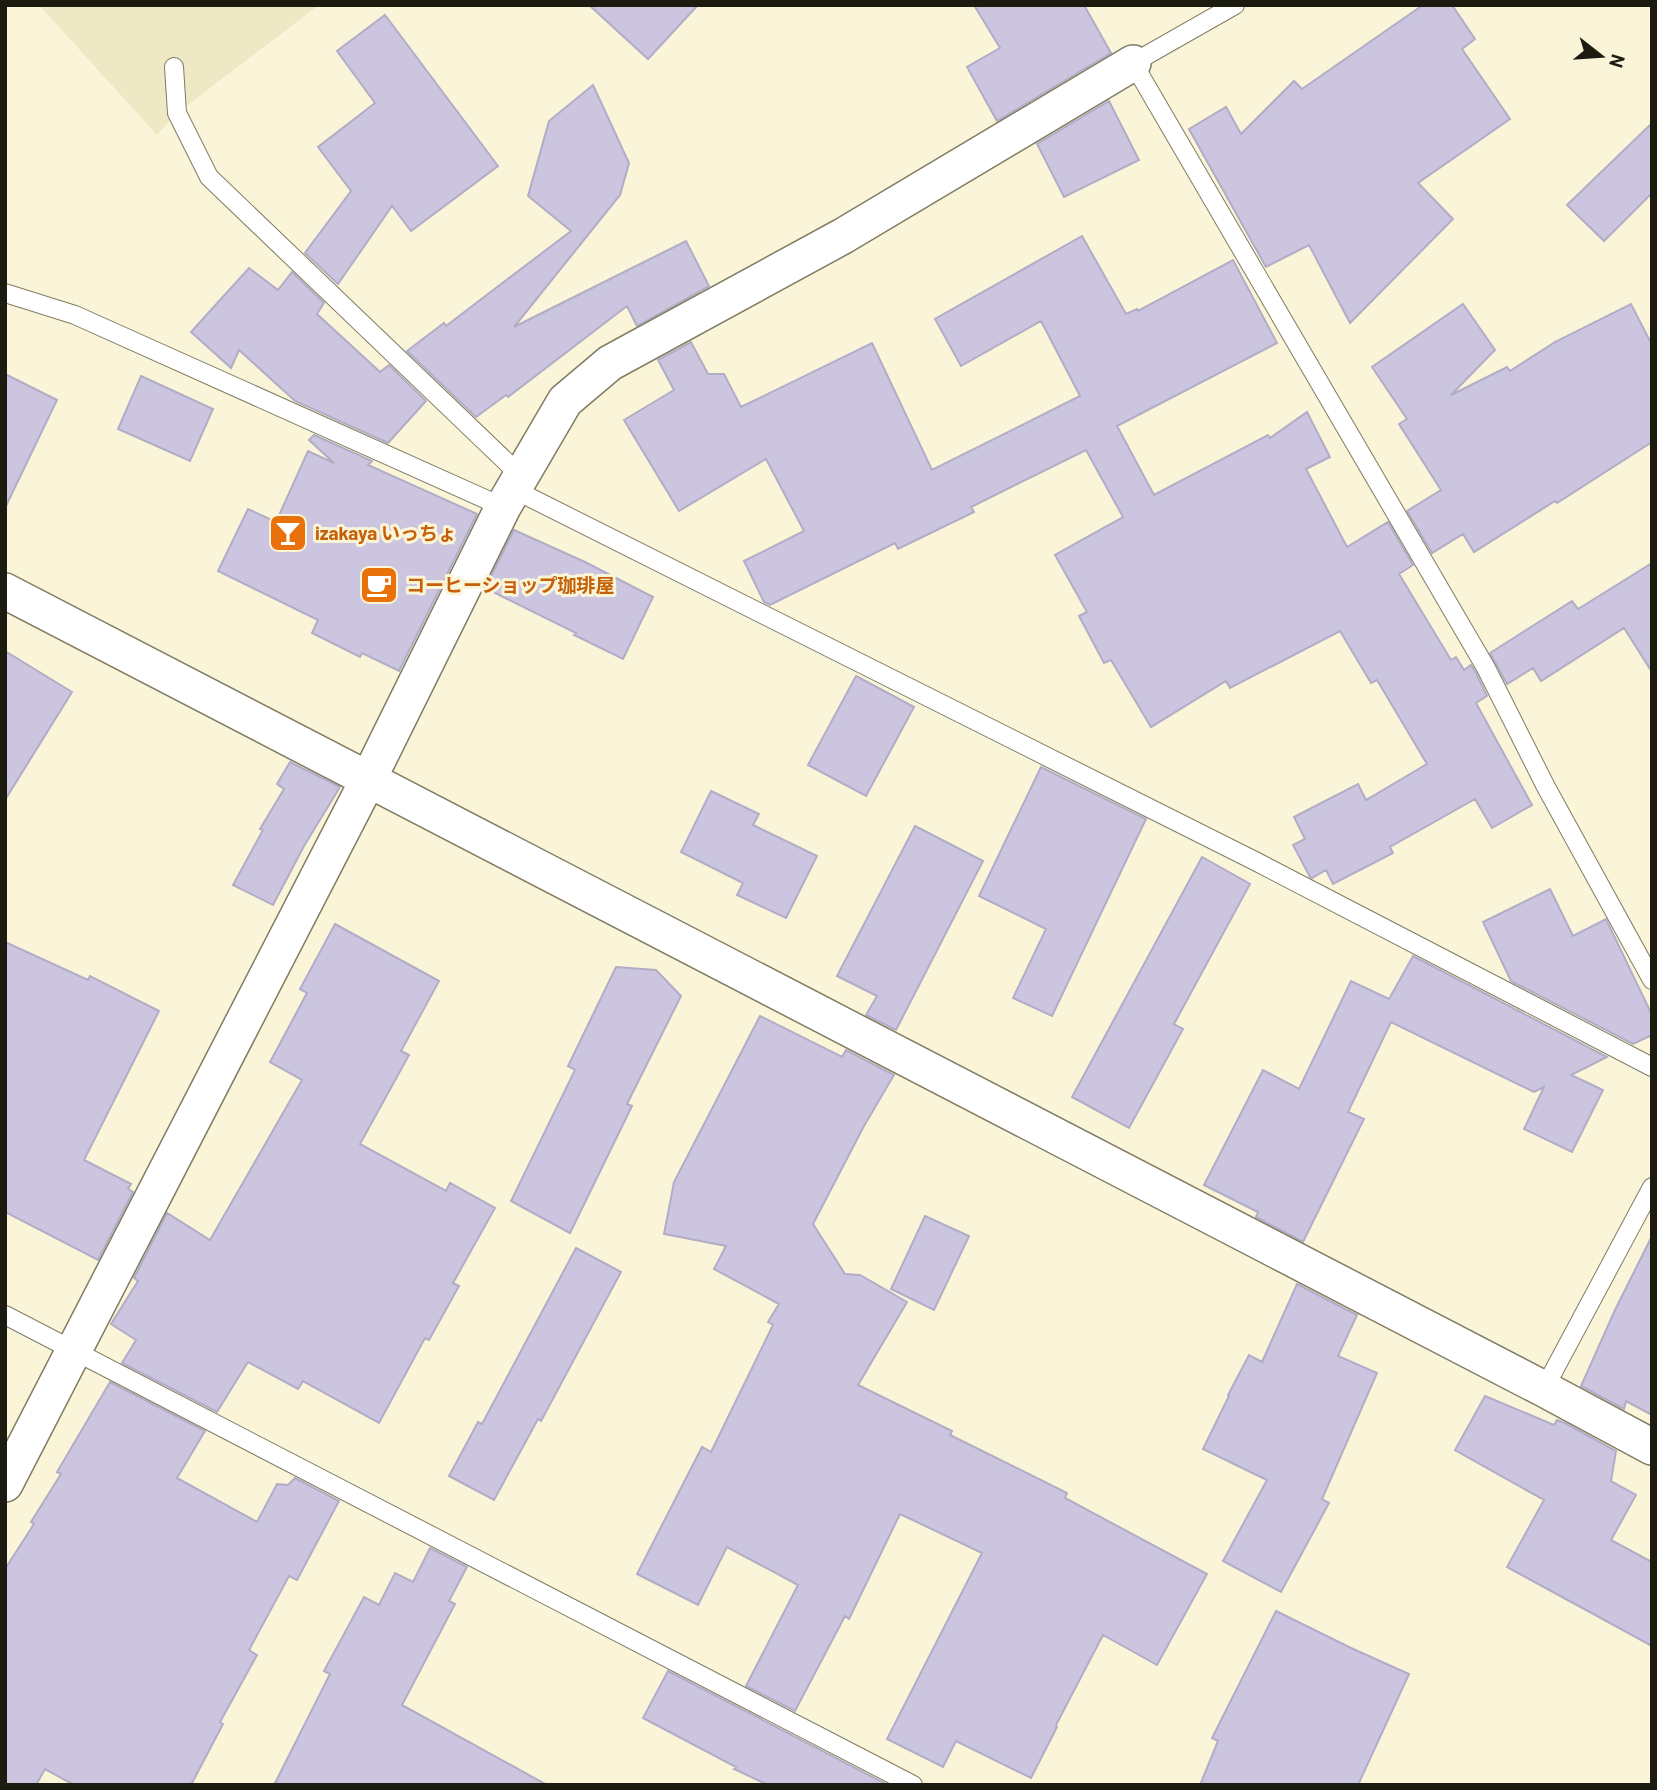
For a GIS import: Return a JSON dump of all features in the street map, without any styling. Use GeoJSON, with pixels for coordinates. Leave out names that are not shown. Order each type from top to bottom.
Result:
{"type":"FeatureCollection","features":[{"type":"Feature","properties":{"kind":"street"},"geometry":{"type":"LineString","coordinates":[[5,1484],[369,778],[512,490],[565,401],[610,363],[843,236],[1133,63]]}},
{"type":"Feature","properties":{"kind":"street"},"geometry":{"type":"LineString","coordinates":[[5,591],[1652,1447]]}},
{"type":"Feature","properties":{"kind":"lane"},"geometry":{"type":"LineString","coordinates":[[1235,5],[1133,63],[1486,668],[1546,787],[1652,980]]}},
{"type":"Feature","properties":{"kind":"lane"},"geometry":{"type":"LineString","coordinates":[[174,67],[177,113],[209,177],[512,490]]}},
{"type":"Feature","properties":{"kind":"lane"},"geometry":{"type":"LineString","coordinates":[[5,293],[75,315],[512,490],[1255,861],[1652,1067]]}},
{"type":"Feature","properties":{"kind":"lane"},"geometry":{"type":"LineString","coordinates":[[1544,1389],[1652,1187]]}},
{"type":"Feature","properties":{"kind":"lane"},"geometry":{"type":"LineString","coordinates":[[5,1315],[914,1785]]}},
{"type":"Feature","properties":{"kind":"shaded area"},"geometry":{"type":"Polygon","coordinates":[[[39,5],[319,5],[177,113],[157,135],[39,5]]]}},
{"type":"Feature","properties":{"kind":"building"},"geometry":{"type":"Polygon","coordinates":[[[589,5],[698,5],[648,59],[589,5]]]}},
{"type":"Feature","properties":{"kind":"building"},"geometry":{"type":"Polygon","coordinates":[[[974,5],[1084,5],[1111,53],[997,121],[967,67],[1000,48],[974,5]]]}},
{"type":"Feature","properties":{"kind":"building"},"geometry":{"type":"Polygon","coordinates":[[[1423,5],[1452,5],[1475,39],[1462,49],[1510,119],[1418,183],[1453,219],[1350,323],[1309,245],[1266,267],[1189,129],[1226,107],[1241,134],[1294,81],[1302,89],[1423,5]]]}},
{"type":"Feature","properties":{"kind":"building"},"geometry":{"type":"Polygon","coordinates":[[[385,15],[498,166],[411,231],[392,206],[338,284],[305,253],[351,191],[318,147],[375,103],[337,51],[385,15]]]}},
{"type":"Feature","properties":{"kind":"building"},"geometry":{"type":"Polygon","coordinates":[[[593,85],[629,163],[620,195],[514,327],[686,241],[709,286],[637,326],[627,306],[508,397],[506,395],[476,417],[407,351],[444,323],[446,326],[571,231],[528,196],[549,121],[593,85]]]}},
{"type":"Feature","properties":{"kind":"building"},"geometry":{"type":"Polygon","coordinates":[[[1109,101],[1139,160],[1064,197],[1037,144],[1109,101]]]}},
{"type":"Feature","properties":{"kind":"building"},"geometry":{"type":"Polygon","coordinates":[[[1652,123],[1652,193],[1604,241],[1567,205],[1652,123]]]}},
{"type":"Feature","properties":{"kind":"building"},"geometry":{"type":"Polygon","coordinates":[[[1082,236],[1126,314],[1137,309],[1138,311],[1233,260],[1277,343],[1117,426],[1154,495],[1268,435],[1270,438],[1307,412],[1330,457],[1306,469],[1347,547],[1388,522],[1413,565],[1399,574],[1451,660],[1456,657],[1464,670],[1471,665],[1476,673],[1487,696],[1476,703],[1532,805],[1492,828],[1475,799],[1390,847],[1393,853],[1333,884],[1326,870],[1312,878],[1293,845],[1305,839],[1294,817],[1358,784],[1366,800],[1427,764],[1377,680],[1371,683],[1340,631],[1230,688],[1226,681],[1151,727],[1111,660],[1104,663],[1079,616],[1087,612],[1055,555],[1123,517],[1086,450],[971,507],[974,512],[898,549],[895,543],[770,605],[764,602],[744,561],[804,531],[766,459],[679,511],[624,420],[674,390],[658,360],[691,342],[708,374],[724,374],[741,407],[872,343],[932,470],[1080,396],[1041,321],[961,366],[935,319],[1082,236]]]}},
{"type":"Feature","properties":{"kind":"building"},"geometry":{"type":"Polygon","coordinates":[[[249,268],[278,290],[292,272],[324,303],[317,314],[380,372],[389,365],[426,401],[388,443],[295,401],[239,350],[231,368],[191,332],[249,268]]]}},
{"type":"Feature","properties":{"kind":"building"},"geometry":{"type":"Polygon","coordinates":[[[1463,304],[1495,350],[1451,395],[1507,367],[1510,371],[1555,342],[1631,304],[1652,345],[1652,442],[1474,552],[1463,534],[1432,553],[1407,511],[1441,490],[1399,424],[1407,419],[1372,367],[1463,304]]]}},
{"type":"Feature","properties":{"kind":"building"},"geometry":{"type":"Polygon","coordinates":[[[5,374],[57,400],[5,508],[5,374]]]}},
{"type":"Feature","properties":{"kind":"building"},"geometry":{"type":"Polygon","coordinates":[[[141,376],[213,409],[190,461],[118,429],[141,376]]]}},
{"type":"Feature","properties":{"kind":"building"},"geometry":{"type":"Polygon","coordinates":[[[314,435],[372,461],[368,465],[477,514],[399,671],[362,653],[360,657],[312,633],[318,620],[218,571],[248,509],[276,522],[308,451],[334,463],[309,440],[314,435]]]}},
{"type":"Feature","properties":{"kind":"building"},"geometry":{"type":"Polygon","coordinates":[[[514,530],[653,597],[623,659],[485,588],[514,530]]]}},
{"type":"Feature","properties":{"kind":"building"},"geometry":{"type":"Polygon","coordinates":[[[1652,563],[1652,672],[1624,628],[1541,681],[1533,668],[1507,684],[1490,653],[1572,601],[1578,609],[1652,563]]]}},
{"type":"Feature","properties":{"kind":"building"},"geometry":{"type":"Polygon","coordinates":[[[5,651],[72,692],[5,800],[5,651]]]}},
{"type":"Feature","properties":{"kind":"building"},"geometry":{"type":"Polygon","coordinates":[[[856,676],[914,707],[866,796],[808,765],[856,676]]]}},
{"type":"Feature","properties":{"kind":"building"},"geometry":{"type":"Polygon","coordinates":[[[290,762],[340,787],[304,846],[273,905],[233,885],[263,830],[260,829],[284,789],[277,784],[290,762]]]}},
{"type":"Feature","properties":{"kind":"building"},"geometry":{"type":"Polygon","coordinates":[[[1041,767],[1146,819],[1052,1016],[1013,998],[1046,929],[979,896],[1041,767]]]}},
{"type":"Feature","properties":{"kind":"building"},"geometry":{"type":"Polygon","coordinates":[[[711,791],[759,814],[753,825],[817,856],[786,918],[737,895],[743,883],[681,852],[711,791]]]}},
{"type":"Feature","properties":{"kind":"building"},"geometry":{"type":"Polygon","coordinates":[[[915,826],[983,861],[896,1030],[866,1015],[877,996],[837,976],[915,826]]]}},
{"type":"Feature","properties":{"kind":"building"},"geometry":{"type":"Polygon","coordinates":[[[1202,857],[1250,884],[1174,1024],[1183,1029],[1129,1128],[1072,1097],[1202,857]]]}},
{"type":"Feature","properties":{"kind":"building"},"geometry":{"type":"Polygon","coordinates":[[[1550,889],[1573,936],[1606,919],[1652,1015],[1652,1035],[1633,1044],[1511,981],[1483,922],[1550,889]]]}},
{"type":"Feature","properties":{"kind":"building"},"geometry":{"type":"Polygon","coordinates":[[[335,924],[439,981],[401,1051],[409,1055],[360,1144],[446,1191],[450,1183],[495,1208],[453,1283],[459,1286],[429,1340],[425,1338],[379,1423],[303,1381],[298,1389],[248,1362],[217,1412],[122,1363],[136,1340],[111,1324],[138,1281],[134,1278],[167,1213],[210,1240],[302,1080],[270,1062],[307,993],[300,989],[335,924]]]}},
{"type":"Feature","properties":{"kind":"building"},"geometry":{"type":"Polygon","coordinates":[[[5,942],[88,980],[90,976],[159,1011],[84,1160],[131,1184],[128,1189],[133,1192],[98,1260],[5,1212],[5,942]]]}},
{"type":"Feature","properties":{"kind":"building"},"geometry":{"type":"Polygon","coordinates":[[[1413,956],[1607,1057],[1571,1075],[1603,1090],[1572,1152],[1524,1129],[1544,1087],[1534,1092],[1391,1022],[1348,1112],[1364,1119],[1303,1242],[1256,1217],[1258,1212],[1204,1185],[1263,1070],[1299,1089],[1351,981],[1389,999],[1413,956]]]}},
{"type":"Feature","properties":{"kind":"building"},"geometry":{"type":"Polygon","coordinates":[[[616,967],[656,970],[681,996],[627,1104],[632,1106],[570,1233],[511,1201],[575,1070],[568,1066],[616,967]]]}},
{"type":"Feature","properties":{"kind":"building"},"geometry":{"type":"Polygon","coordinates":[[[760,1016],[842,1057],[846,1050],[894,1075],[813,1224],[845,1274],[860,1275],[907,1302],[858,1385],[952,1431],[950,1435],[1067,1493],[1065,1498],[1207,1574],[1157,1665],[1103,1635],[1031,1778],[956,1741],[943,1767],[887,1739],[982,1553],[900,1514],[849,1619],[845,1616],[795,1711],[746,1686],[798,1585],[727,1547],[698,1605],[637,1574],[702,1447],[711,1452],[773,1325],[768,1322],[779,1304],[714,1269],[726,1246],[664,1234],[674,1182],[760,1016]]]}},
{"type":"Feature","properties":{"kind":"building"},"geometry":{"type":"Polygon","coordinates":[[[925,1216],[969,1236],[934,1310],[891,1289],[925,1216]]]}},
{"type":"Feature","properties":{"kind":"building"},"geometry":{"type":"Polygon","coordinates":[[[1652,1236],[1652,1415],[1626,1401],[1624,1409],[1581,1386],[1652,1236]]]}},
{"type":"Feature","properties":{"kind":"building"},"geometry":{"type":"Polygon","coordinates":[[[576,1248],[621,1272],[541,1421],[538,1419],[494,1500],[449,1476],[478,1422],[482,1424],[576,1248]]]}},
{"type":"Feature","properties":{"kind":"building"},"geometry":{"type":"Polygon","coordinates":[[[1297,1284],[1357,1315],[1338,1356],[1377,1373],[1322,1499],[1329,1503],[1281,1592],[1223,1561],[1267,1480],[1203,1449],[1249,1355],[1262,1362],[1297,1284]]]}},
{"type":"Feature","properties":{"kind":"building"},"geometry":{"type":"Polygon","coordinates":[[[110,1382],[205,1431],[177,1478],[257,1522],[277,1484],[288,1485],[295,1478],[339,1501],[297,1580],[289,1576],[249,1650],[257,1655],[220,1722],[223,1724],[191,1785],[74,1785],[45,1769],[36,1785],[5,1785],[5,1569],[34,1524],[31,1522],[61,1474],[57,1472],[110,1382]]]}},
{"type":"Feature","properties":{"kind":"building"},"geometry":{"type":"Polygon","coordinates":[[[1485,1396],[1554,1425],[1557,1420],[1565,1423],[1616,1451],[1611,1481],[1636,1495],[1611,1540],[1652,1562],[1652,1646],[1507,1567],[1544,1500],[1455,1450],[1485,1396]]]}},
{"type":"Feature","properties":{"kind":"building"},"geometry":{"type":"Polygon","coordinates":[[[430,1548],[467,1567],[449,1601],[455,1604],[402,1705],[547,1785],[274,1785],[330,1674],[324,1671],[364,1597],[379,1605],[395,1573],[413,1582],[430,1548]]]}},
{"type":"Feature","properties":{"kind":"building"},"geometry":{"type":"Polygon","coordinates":[[[1276,1611],[1409,1674],[1358,1785],[1200,1785],[1218,1741],[1212,1738],[1276,1611]]]}},
{"type":"Feature","properties":{"kind":"building"},"geometry":{"type":"Polygon","coordinates":[[[668,1671],[888,1785],[768,1785],[734,1769],[736,1767],[643,1718],[668,1671]]]}},
{"type":"Feature","properties":{"kind":"place","name":"izakaya いっちょ"},"geometry":{"type":"Point","coordinates":[288,533]}},
{"type":"Feature","properties":{"kind":"place","name":"コーヒーショップ珈琲屋"},"geometry":{"type":"Point","coordinates":[379,585]}}]}
